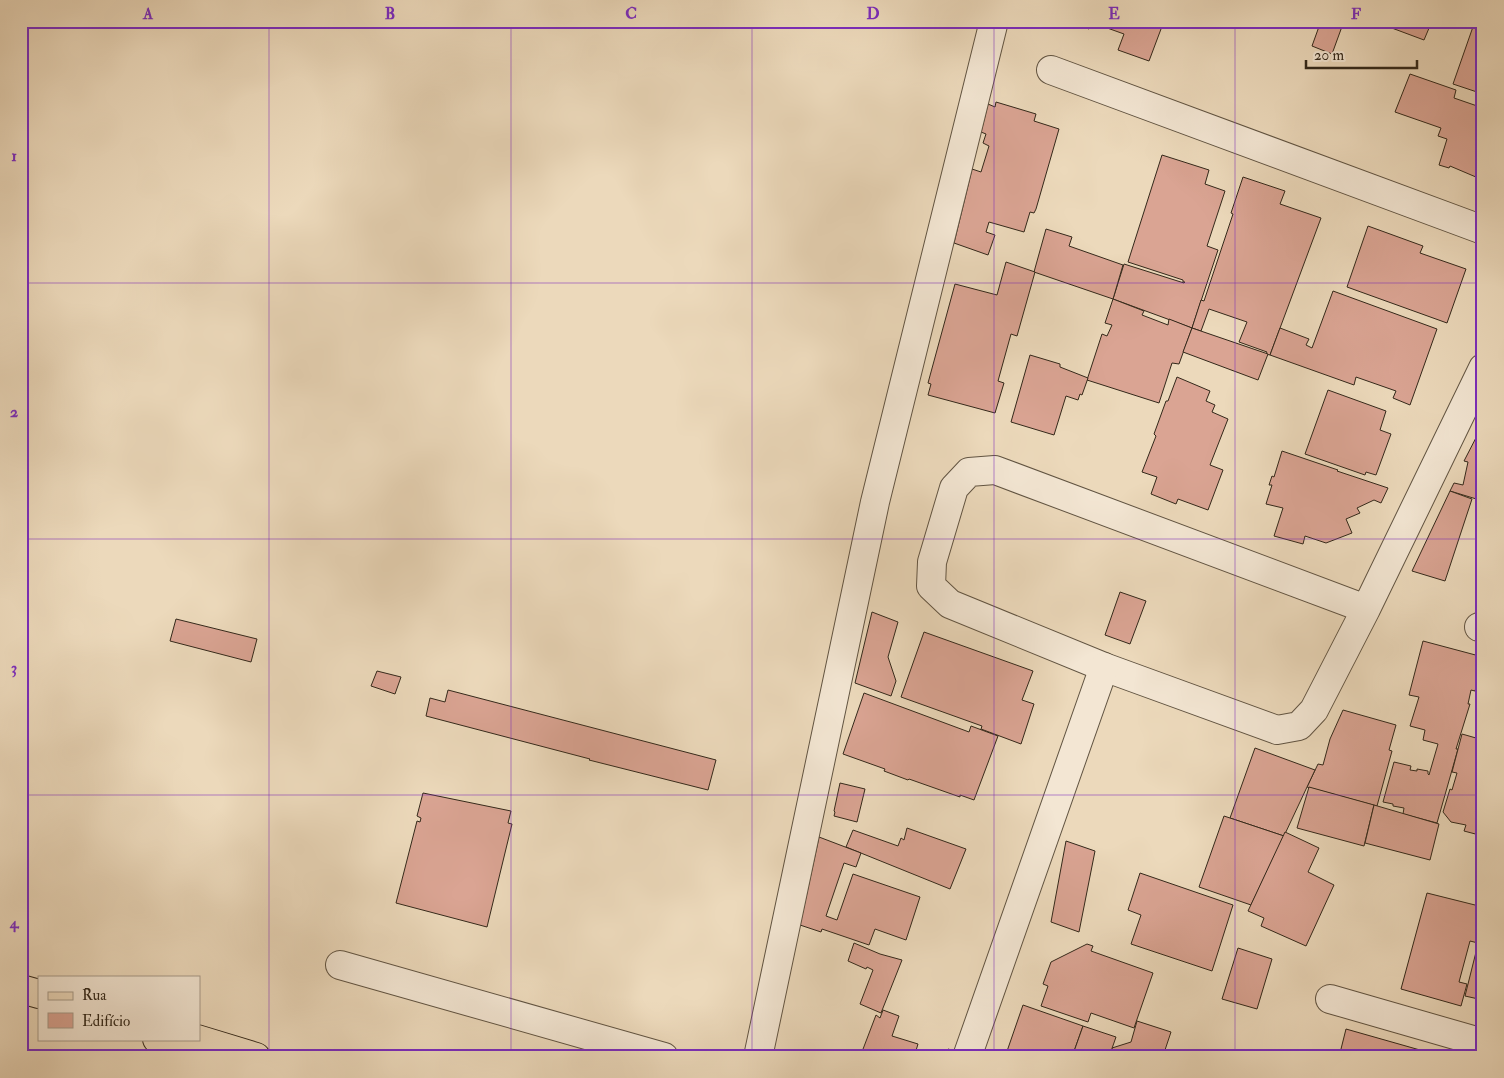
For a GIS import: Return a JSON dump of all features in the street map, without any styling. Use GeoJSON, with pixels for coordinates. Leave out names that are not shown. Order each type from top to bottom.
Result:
{"type":"FeatureCollection","features":[{"type":"Feature","properties":{"kind":"main road"},"geometry":{"type":"LineString","coordinates":[[21,989],[38,994]]}},
{"type":"Feature","properties":{"kind":"main road"},"geometry":{"type":"LineString","coordinates":[[159,1040],[189,1057]]}},
{"type":"Feature","properties":{"kind":"main road"},"geometry":{"type":"LineString","coordinates":[[200,1040],[256,1057]]}},
{"type":"Feature","properties":{"kind":"street"},"geometry":{"type":"LineString","coordinates":[[758,1057],[875,502],[994,21]]}},
{"type":"Feature","properties":{"kind":"street"},"geometry":{"type":"LineString","coordinates":[[1051,70],[1483,230]]}},
{"type":"Feature","properties":{"kind":"street"},"geometry":{"type":"LineString","coordinates":[[1366,609],[994,470],[969,472],[954,488],[932,562],[931,586],[950,604],[1104,667],[1277,730],[1299,726],[1314,710],[1366,609],[1483,368]]}},
{"type":"Feature","properties":{"kind":"street"},"geometry":{"type":"LineString","coordinates":[[967,1057],[1104,667]]}},
{"type":"Feature","properties":{"kind":"street"},"geometry":{"type":"LineString","coordinates":[[340,965],[664,1057]]}},
{"type":"Feature","properties":{"kind":"street"},"geometry":{"type":"LineString","coordinates":[[1330,999],[1483,1043]]}},
{"type":"Feature","properties":{"kind":"building"},"geometry":{"type":"Polygon","coordinates":[[[1068,21],[1091,21],[1089,29],[1068,21]]]}},
{"type":"Feature","properties":{"kind":"building"},"geometry":{"type":"Polygon","coordinates":[[[1098,21],[1164,21],[1149,61],[1118,50],[1124,34],[1096,24],[1098,21]]]}},
{"type":"Feature","properties":{"kind":"building"},"geometry":{"type":"Polygon","coordinates":[[[1321,21],[1344,21],[1332,54],[1312,46],[1321,21]]]}},
{"type":"Feature","properties":{"kind":"building"},"geometry":{"type":"Polygon","coordinates":[[[1373,21],[1432,21],[1424,40],[1373,21]]]}},
{"type":"Feature","properties":{"kind":"building"},"geometry":{"type":"Polygon","coordinates":[[[1475,21],[1483,21],[1483,94],[1453,84],[1475,21]]]}},
{"type":"Feature","properties":{"kind":"building"},"geometry":{"type":"Polygon","coordinates":[[[1410,74],[1456,90],[1454,98],[1483,108],[1483,180],[1450,166],[1449,168],[1439,165],[1447,139],[1438,136],[1441,128],[1395,112],[1410,74]]]}},
{"type":"Feature","properties":{"kind":"building"},"geometry":{"type":"Polygon","coordinates":[[[996,102],[1036,114],[1034,121],[1059,129],[1036,209],[1034,213],[1030,212],[1024,232],[989,222],[986,232],[995,235],[988,255],[954,243],[972,169],[981,172],[989,146],[983,143],[986,134],[981,132],[988,104],[995,107],[996,102]]]}},
{"type":"Feature","properties":{"kind":"building"},"geometry":{"type":"Polygon","coordinates":[[[1162,155],[1209,170],[1205,184],[1225,191],[1207,246],[1218,250],[1192,328],[1113,299],[1124,264],[1185,282],[1128,262],[1162,155]]]}},
{"type":"Feature","properties":{"kind":"building"},"geometry":{"type":"Polygon","coordinates":[[[1243,177],[1285,191],[1280,204],[1321,218],[1270,355],[1266,354],[1267,352],[1239,342],[1247,322],[1209,309],[1201,331],[1192,328],[1201,300],[1204,301],[1233,214],[1231,213],[1243,177]]]}},
{"type":"Feature","properties":{"kind":"building"},"geometry":{"type":"Polygon","coordinates":[[[1368,226],[1423,246],[1420,253],[1466,269],[1447,323],[1347,287],[1368,226]]]}},
{"type":"Feature","properties":{"kind":"building"},"geometry":{"type":"Polygon","coordinates":[[[1046,229],[1072,237],[1069,246],[1123,265],[1113,299],[1034,272],[1046,229]]]}},
{"type":"Feature","properties":{"kind":"building"},"geometry":{"type":"Polygon","coordinates":[[[1006,262],[1035,272],[1017,336],[1011,334],[998,381],[1004,383],[995,413],[928,395],[931,384],[928,383],[955,284],[997,295],[1006,262]]]}},
{"type":"Feature","properties":{"kind":"building"},"geometry":{"type":"Polygon","coordinates":[[[1333,291],[1437,329],[1410,405],[1393,398],[1396,391],[1356,377],[1354,385],[1270,355],[1280,328],[1309,339],[1306,345],[1312,348],[1333,291]]]}},
{"type":"Feature","properties":{"kind":"building"},"geometry":{"type":"Polygon","coordinates":[[[1113,299],[1144,311],[1142,315],[1168,325],[1169,319],[1192,328],[1179,364],[1172,363],[1159,403],[1087,380],[1102,334],[1107,336],[1112,325],[1105,323],[1113,299]]]}},
{"type":"Feature","properties":{"kind":"building"},"geometry":{"type":"Polygon","coordinates":[[[1192,328],[1268,354],[1258,380],[1183,352],[1192,328]]]}},
{"type":"Feature","properties":{"kind":"building"},"geometry":{"type":"Polygon","coordinates":[[[1030,355],[1060,364],[1060,367],[1088,378],[1082,395],[1080,394],[1078,400],[1066,396],[1054,435],[1011,422],[1030,355]]]}},
{"type":"Feature","properties":{"kind":"building"},"geometry":{"type":"Polygon","coordinates":[[[1177,377],[1210,391],[1206,401],[1215,405],[1212,412],[1228,419],[1210,465],[1223,470],[1208,510],[1178,499],[1176,504],[1151,494],[1157,477],[1142,472],[1156,436],[1154,434],[1166,401],[1168,401],[1177,377]]]}},
{"type":"Feature","properties":{"kind":"building"},"geometry":{"type":"Polygon","coordinates":[[[1328,390],[1386,411],[1380,430],[1391,434],[1376,475],[1366,472],[1365,475],[1305,454],[1328,390]]]}},
{"type":"Feature","properties":{"kind":"building"},"geometry":{"type":"Polygon","coordinates":[[[1480,430],[1483,430],[1483,501],[1450,491],[1454,483],[1463,485],[1468,462],[1464,461],[1480,430]]]}},
{"type":"Feature","properties":{"kind":"building"},"geometry":{"type":"Polygon","coordinates":[[[1282,451],[1388,488],[1381,503],[1374,500],[1357,508],[1360,513],[1346,519],[1352,533],[1326,543],[1305,536],[1303,544],[1274,536],[1283,508],[1266,504],[1272,485],[1269,485],[1272,476],[1274,477],[1282,451]]]}},
{"type":"Feature","properties":{"kind":"building"},"geometry":{"type":"Polygon","coordinates":[[[1450,491],[1472,499],[1445,581],[1412,571],[1450,491]]]}},
{"type":"Feature","properties":{"kind":"building"},"geometry":{"type":"Polygon","coordinates":[[[1120,592],[1146,601],[1130,644],[1105,635],[1120,592]]]}},
{"type":"Feature","properties":{"kind":"building"},"geometry":{"type":"Polygon","coordinates":[[[872,612],[898,622],[888,657],[896,681],[891,696],[855,683],[872,612]]]}},
{"type":"Feature","properties":{"kind":"building"},"geometry":{"type":"Polygon","coordinates":[[[176,619],[257,639],[251,662],[170,641],[176,619]]]}},
{"type":"Feature","properties":{"kind":"building"},"geometry":{"type":"Polygon","coordinates":[[[924,632],[1033,671],[1022,700],[1034,704],[1021,744],[981,729],[982,726],[901,697],[924,632]]]}},
{"type":"Feature","properties":{"kind":"building"},"geometry":{"type":"Polygon","coordinates":[[[1423,641],[1483,657],[1475,691],[1471,690],[1468,704],[1470,704],[1437,823],[1403,814],[1404,808],[1383,802],[1394,762],[1411,766],[1410,770],[1428,771],[1429,775],[1438,744],[1423,740],[1425,730],[1410,726],[1419,697],[1409,695],[1423,641]]]}},
{"type":"Feature","properties":{"kind":"building"},"geometry":{"type":"Polygon","coordinates":[[[377,671],[401,677],[395,694],[371,686],[377,671]]]}},
{"type":"Feature","properties":{"kind":"building"},"geometry":{"type":"Polygon","coordinates":[[[448,690],[716,760],[708,790],[426,716],[430,698],[445,702],[448,690]]]}},
{"type":"Feature","properties":{"kind":"building"},"geometry":{"type":"Polygon","coordinates":[[[864,693],[969,732],[971,726],[998,736],[974,800],[908,780],[884,771],[885,769],[843,754],[864,693]]]}},
{"type":"Feature","properties":{"kind":"building"},"geometry":{"type":"Polygon","coordinates":[[[1343,710],[1396,725],[1389,750],[1392,751],[1377,806],[1307,787],[1318,764],[1323,765],[1330,739],[1343,710]]]}},
{"type":"Feature","properties":{"kind":"building"},"geometry":{"type":"Polygon","coordinates":[[[1478,730],[1483,732],[1483,836],[1464,831],[1466,825],[1451,822],[1443,812],[1457,773],[1452,772],[1462,734],[1476,738],[1478,730]]]}},
{"type":"Feature","properties":{"kind":"building"},"geometry":{"type":"Polygon","coordinates":[[[1255,748],[1315,770],[1284,836],[1230,818],[1255,748]]]}},
{"type":"Feature","properties":{"kind":"building"},"geometry":{"type":"Polygon","coordinates":[[[840,783],[865,789],[857,822],[834,816],[840,783]]]}},
{"type":"Feature","properties":{"kind":"building"},"geometry":{"type":"Polygon","coordinates":[[[1309,787],[1374,805],[1364,846],[1297,828],[1309,787]]]}},
{"type":"Feature","properties":{"kind":"building"},"geometry":{"type":"Polygon","coordinates":[[[423,793],[511,811],[508,823],[512,824],[487,927],[396,903],[417,821],[420,822],[421,818],[417,816],[423,793]]]}},
{"type":"Feature","properties":{"kind":"building"},"geometry":{"type":"Polygon","coordinates":[[[1374,805],[1439,824],[1430,860],[1365,843],[1374,805]]]}},
{"type":"Feature","properties":{"kind":"building"},"geometry":{"type":"Polygon","coordinates":[[[1224,816],[1284,836],[1251,905],[1199,887],[1224,816]]]}},
{"type":"Feature","properties":{"kind":"building"},"geometry":{"type":"Polygon","coordinates":[[[907,828],[966,849],[950,889],[846,847],[853,830],[898,846],[901,838],[904,840],[907,828]]]}},
{"type":"Feature","properties":{"kind":"building"},"geometry":{"type":"Polygon","coordinates":[[[1285,832],[1319,848],[1308,872],[1334,885],[1306,946],[1261,926],[1264,918],[1248,911],[1285,832]]]}},
{"type":"Feature","properties":{"kind":"building"},"geometry":{"type":"Polygon","coordinates":[[[819,837],[861,853],[856,867],[844,863],[826,916],[837,920],[853,874],[920,897],[906,940],[875,929],[869,945],[822,929],[821,932],[800,925],[819,837]]]}},
{"type":"Feature","properties":{"kind":"building"},"geometry":{"type":"Polygon","coordinates":[[[1066,841],[1095,851],[1079,932],[1051,922],[1066,841]]]}},
{"type":"Feature","properties":{"kind":"building"},"geometry":{"type":"Polygon","coordinates":[[[1140,873],[1233,905],[1212,971],[1131,944],[1141,915],[1128,910],[1140,873]]]}},
{"type":"Feature","properties":{"kind":"building"},"geometry":{"type":"Polygon","coordinates":[[[1427,893],[1483,907],[1483,924],[1478,943],[1470,941],[1459,982],[1467,984],[1461,1006],[1401,989],[1427,893]]]}},
{"type":"Feature","properties":{"kind":"building"},"geometry":{"type":"Polygon","coordinates":[[[1483,924],[1483,1000],[1465,996],[1483,924]]]}},
{"type":"Feature","properties":{"kind":"building"},"geometry":{"type":"Polygon","coordinates":[[[854,943],[880,954],[902,960],[881,1013],[860,1004],[873,970],[848,961],[854,943]]]}},
{"type":"Feature","properties":{"kind":"building"},"geometry":{"type":"Polygon","coordinates":[[[1087,944],[1093,946],[1091,951],[1153,973],[1134,1028],[1091,1013],[1088,1022],[1041,1006],[1048,986],[1043,984],[1051,962],[1087,944]]]}},
{"type":"Feature","properties":{"kind":"building"},"geometry":{"type":"Polygon","coordinates":[[[1238,948],[1272,959],[1257,1009],[1222,999],[1238,948]]]}},
{"type":"Feature","properties":{"kind":"building"},"geometry":{"type":"Polygon","coordinates":[[[1023,1005],[1083,1026],[1072,1057],[1005,1057],[1023,1005]]]}},
{"type":"Feature","properties":{"kind":"building"},"geometry":{"type":"Polygon","coordinates":[[[883,1010],[899,1016],[892,1036],[918,1044],[914,1057],[860,1057],[876,1015],[880,1018],[883,1010]]]}},
{"type":"Feature","properties":{"kind":"building"},"geometry":{"type":"Polygon","coordinates":[[[1137,1021],[1171,1032],[1164,1053],[1176,1057],[1109,1057],[1112,1048],[1131,1042],[1137,1021]]]}},
{"type":"Feature","properties":{"kind":"building"},"geometry":{"type":"Polygon","coordinates":[[[1083,1026],[1116,1037],[1109,1057],[1072,1057],[1083,1026]]]}},
{"type":"Feature","properties":{"kind":"building"},"geometry":{"type":"Polygon","coordinates":[[[1346,1029],[1427,1052],[1425,1057],[1339,1057],[1346,1029]]]}},
{"type":"Feature","properties":{"kind":"building"},"geometry":{"type":"Polygon","coordinates":[[[948,1049],[975,1057],[946,1057],[948,1049]]]}}]}
